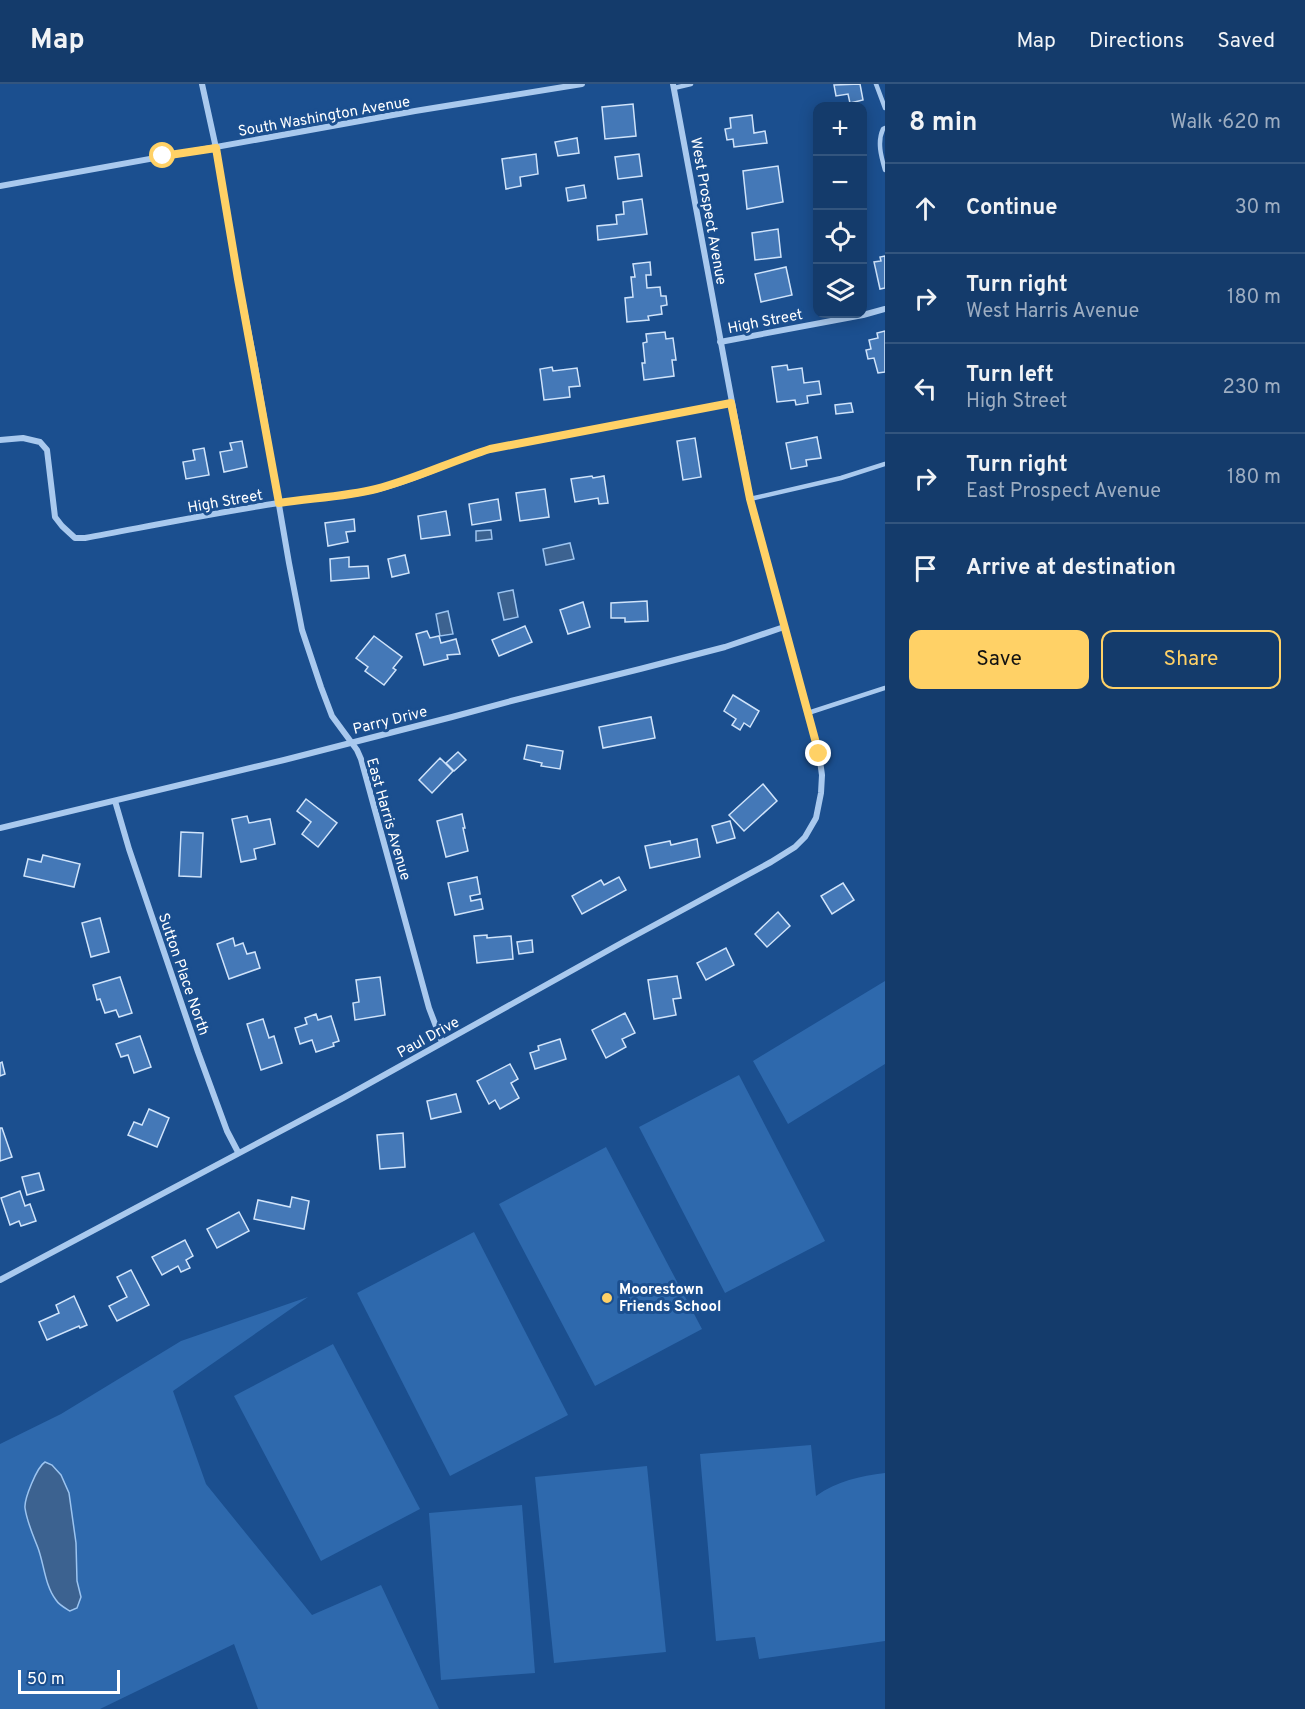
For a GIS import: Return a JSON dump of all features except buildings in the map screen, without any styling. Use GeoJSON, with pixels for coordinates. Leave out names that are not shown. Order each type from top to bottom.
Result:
{"type":"FeatureCollection","features":[{"type":"Feature","properties":{"kind":"street","name":"East Harris Avenue"},"geometry":{"type":"LineString","coordinates":[[202,84],[216,148],[293,586],[309,651],[332,716],[352,742],[361,759],[429,1008],[442,1042]]}},
{"type":"Feature","properties":{"kind":"street","name":"South Washington Avenue"},"geometry":{"type":"LineString","coordinates":[[0,186],[416,111],[582,84]]}},
{"type":"Feature","properties":{"kind":"street","name":"West Prospect Avenue"},"geometry":{"type":"LineString","coordinates":[[674,86],[750,499]]}},
{"type":"Feature","properties":{"kind":"street","name":"High Street"},"geometry":{"type":"LineString","coordinates":[[720,342],[885,309]]}},
{"type":"Feature","properties":{"kind":"street","name":"High Street"},"geometry":{"type":"LineString","coordinates":[[0,440],[23,438],[40,442],[47,450],[55,517],[75,538],[86,538],[279,503],[375,489],[420,476],[490,449],[731,403]]}},
{"type":"Feature","properties":{"kind":"street","name":"Paul Drive"},"geometry":{"type":"LineString","coordinates":[[0,1280],[343,1098],[740,879],[795,847],[805,837],[816,818],[821,793],[822,775],[819,754],[750,499]]}},
{"type":"Feature","properties":{"kind":"street","name":"Parry Drive"},"geometry":{"type":"LineString","coordinates":[[0,828],[452,717],[709,651],[784,627]]}},
{"type":"Feature","properties":{"kind":"street","name":"Sutton Place North"},"geometry":{"type":"LineString","coordinates":[[115,801],[198,1052],[227,1131],[238,1152]]}},
{"type":"Feature","properties":{"kind":"lane"},"geometry":{"type":"LineString","coordinates":[[674,86],[691,84]]}},
{"type":"Feature","properties":{"kind":"lane"},"geometry":{"type":"LineString","coordinates":[[876,84],[885,108]]}},
{"type":"Feature","properties":{"kind":"lane"},"geometry":{"type":"LineString","coordinates":[[885,128],[880,135],[880,152],[885,170]]}},
{"type":"Feature","properties":{"kind":"lane"},"geometry":{"type":"LineString","coordinates":[[750,499],[857,474],[885,464]]}},
{"type":"Feature","properties":{"kind":"lane"},"geometry":{"type":"LineString","coordinates":[[808,713],[885,688]]}},
{"type":"Feature","properties":{"kind":"shaded area"},"geometry":{"type":"Polygon","coordinates":[[[491,530],[492,539],[476,541],[476,531],[491,530]]]}},
{"type":"Feature","properties":{"kind":"shaded area"},"geometry":{"type":"Polygon","coordinates":[[[570,543],[574,559],[546,565],[543,549],[570,543]]]}},
{"type":"Feature","properties":{"kind":"shaded area"},"geometry":{"type":"Polygon","coordinates":[[[513,590],[518,617],[504,620],[498,593],[513,590]]]}},
{"type":"Feature","properties":{"kind":"shaded area"},"geometry":{"type":"Polygon","coordinates":[[[448,611],[453,634],[440,636],[436,614],[448,611]]]}},
{"type":"Feature","properties":{"kind":"shaded area"},"geometry":{"type":"Polygon","coordinates":[[[885,981],[885,1064],[788,1124],[753,1061],[885,981]]]}},
{"type":"Feature","properties":{"kind":"shaded area"},"geometry":{"type":"Polygon","coordinates":[[[739,1075],[825,1241],[725,1293],[639,1127],[739,1075]]]}},
{"type":"Feature","properties":{"kind":"shaded area"},"geometry":{"type":"Polygon","coordinates":[[[606,1147],[702,1329],[595,1386],[499,1204],[606,1147]]]}},
{"type":"Feature","properties":{"kind":"shaded area"},"geometry":{"type":"Polygon","coordinates":[[[474,1232],[568,1415],[450,1476],[357,1293],[474,1232]]]}},
{"type":"Feature","properties":{"kind":"shaded area"},"geometry":{"type":"Polygon","coordinates":[[[308,1297],[173,1391],[206,1484],[312,1615],[381,1585],[439,1709],[258,1709],[234,1644],[100,1709],[0,1709],[0,1444],[61,1414],[181,1341],[308,1297]]]}},
{"type":"Feature","properties":{"kind":"shaded area"},"geometry":{"type":"Polygon","coordinates":[[[333,1344],[420,1509],[321,1561],[234,1396],[333,1344]]]}},
{"type":"Feature","properties":{"kind":"shaded area"},"geometry":{"type":"Polygon","coordinates":[[[811,1445],[816,1496],[832,1486],[849,1480],[885,1473],[885,1641],[759,1659],[755,1637],[716,1641],[700,1454],[811,1445]]]}},
{"type":"Feature","properties":{"kind":"shaded area"},"geometry":{"type":"Polygon","coordinates":[[[45,1462],[52,1465],[61,1475],[69,1493],[76,1543],[77,1581],[81,1597],[77,1608],[70,1611],[57,1602],[49,1588],[25,1508],[38,1470],[45,1462]]]}},
{"type":"Feature","properties":{"kind":"shaded area"},"geometry":{"type":"Polygon","coordinates":[[[647,1466],[666,1652],[554,1663],[535,1477],[647,1466]]]}},
{"type":"Feature","properties":{"kind":"shaded area"},"geometry":{"type":"Polygon","coordinates":[[[522,1505],[535,1673],[441,1680],[429,1513],[522,1505]]]}},
{"type":"Feature","properties":{"kind":"place","name":"Moorestown Friends School"},"geometry":{"type":"Point","coordinates":[607,1298]}},
{"type":"Feature","properties":{"kind":"route"},"geometry":{"type":"LineString","coordinates":[[163,156],[216,148],[279,503],[375,489],[420,476],[490,449],[731,403],[750,499],[819,754]]}}]}
